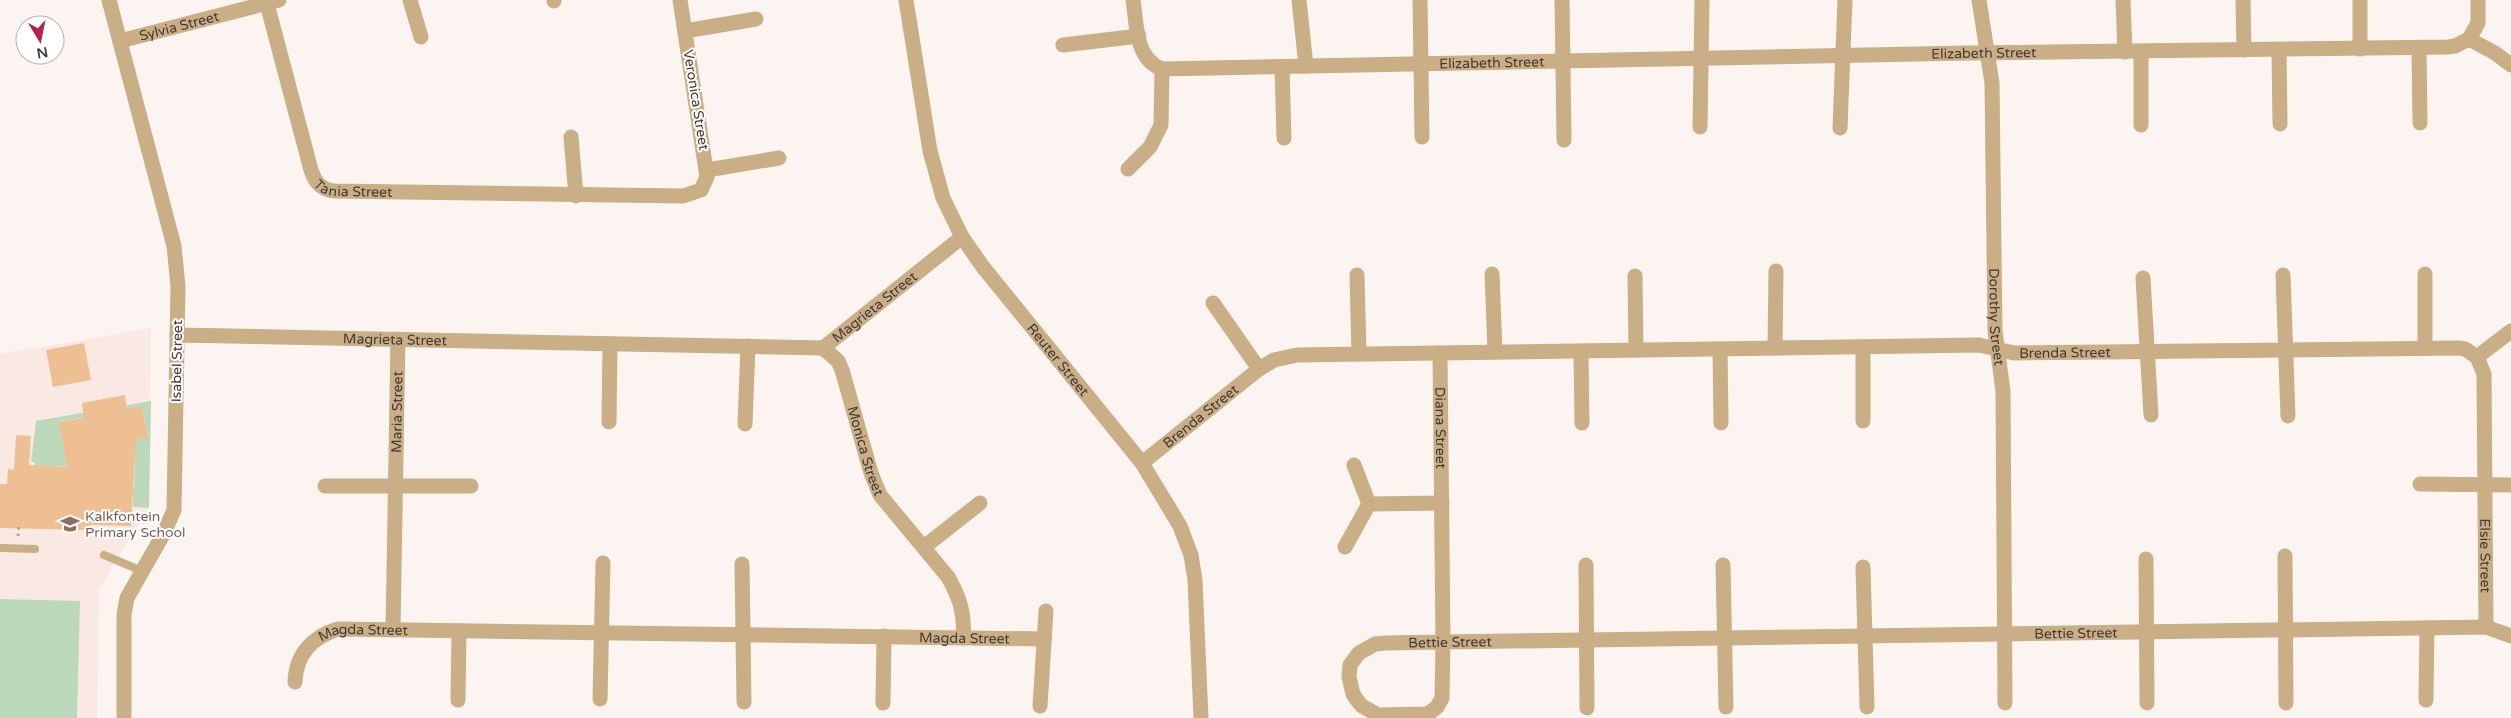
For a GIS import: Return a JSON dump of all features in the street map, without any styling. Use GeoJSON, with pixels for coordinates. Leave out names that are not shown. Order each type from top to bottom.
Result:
{"type":"FeatureCollection","features":[{"type":"Feature","properties":{"kind":"street","name":"Isabel Street"},"geometry":{"type":"LineString","coordinates":[[109,0],[174,246],[178,280],[174,510],[164,533],[130,589],[125,606],[124,718]]}},
{"type":"Feature","properties":{"kind":"street"},"geometry":{"type":"LineString","coordinates":[[410,0],[421,37]]}},
{"type":"Feature","properties":{"kind":"street","name":"Veronica Street"},"geometry":{"type":"LineString","coordinates":[[680,0],[707,170]]}},
{"type":"Feature","properties":{"kind":"street","name":"Reuter Street"},"geometry":{"type":"LineString","coordinates":[[906,0],[935,175],[942,198],[962,237],[983,266],[1142,463],[1180,526],[1191,555],[1195,580],[1201,718]]}},
{"type":"Feature","properties":{"kind":"street"},"geometry":{"type":"LineString","coordinates":[[1128,170],[1150,147],[1161,125],[1162,69],[1154,66],[1144,56],[1133,0]]}},
{"type":"Feature","properties":{"kind":"street"},"geometry":{"type":"LineString","coordinates":[[1299,0],[1306,66]]}},
{"type":"Feature","properties":{"kind":"street","name":"Elizabeth Street"},"geometry":{"type":"LineString","coordinates":[[1420,0],[1422,137]]}},
{"type":"Feature","properties":{"kind":"street","name":"Elizabeth Street"},"geometry":{"type":"LineString","coordinates":[[1562,0],[1564,140]]}},
{"type":"Feature","properties":{"kind":"street"},"geometry":{"type":"LineString","coordinates":[[1700,127],[1702,0]]}},
{"type":"Feature","properties":{"kind":"street"},"geometry":{"type":"LineString","coordinates":[[1840,128],[1845,0]]}},
{"type":"Feature","properties":{"kind":"street","name":"Dorothy Street"},"geometry":{"type":"LineString","coordinates":[[1979,0],[1992,83],[1995,331],[2003,391],[2004,634]]}},
{"type":"Feature","properties":{"kind":"street"},"geometry":{"type":"LineString","coordinates":[[2123,0],[2125,52]]}},
{"type":"Feature","properties":{"kind":"street"},"geometry":{"type":"LineString","coordinates":[[2243,0],[2244,50]]}},
{"type":"Feature","properties":{"kind":"street"},"geometry":{"type":"LineString","coordinates":[[2360,0],[2360,49]]}},
{"type":"Feature","properties":{"kind":"street"},"geometry":{"type":"LineString","coordinates":[[2478,0],[2478,23],[2469,39],[2495,53],[2511,66]]}},
{"type":"Feature","properties":{"kind":"street","name":"Sylvia Street"},"geometry":{"type":"LineString","coordinates":[[120,41],[271,1]]}},
{"type":"Feature","properties":{"kind":"street","name":"Tania Street"},"geometry":{"type":"LineString","coordinates":[[271,1],[313,178],[324,188],[335,191],[576,196],[690,196],[701,190],[705,184],[707,170]]}},
{"type":"Feature","properties":{"kind":"street","name":"Veronica Street"},"geometry":{"type":"LineString","coordinates":[[685,31],[756,19]]}},
{"type":"Feature","properties":{"kind":"street"},"geometry":{"type":"LineString","coordinates":[[1063,45],[1139,36]]}},
{"type":"Feature","properties":{"kind":"street","name":"Elizabeth Street"},"geometry":{"type":"LineString","coordinates":[[1162,69],[1988,53],[2419,48],[2455,46],[2469,39]]}},
{"type":"Feature","properties":{"kind":"street"},"geometry":{"type":"LineString","coordinates":[[2419,48],[2420,123]]}},
{"type":"Feature","properties":{"kind":"street"},"geometry":{"type":"LineString","coordinates":[[2279,50],[2280,124]]}},
{"type":"Feature","properties":{"kind":"street"},"geometry":{"type":"LineString","coordinates":[[2140,52],[2141,125]]}},
{"type":"Feature","properties":{"kind":"street"},"geometry":{"type":"LineString","coordinates":[[1282,67],[1284,138]]}},
{"type":"Feature","properties":{"kind":"street"},"geometry":{"type":"LineString","coordinates":[[571,137],[576,196]]}},
{"type":"Feature","properties":{"kind":"street"},"geometry":{"type":"LineString","coordinates":[[707,170],[779,158]]}},
{"type":"Feature","properties":{"kind":"street","name":"Magrieta Street"},"geometry":{"type":"LineString","coordinates":[[178,335],[823,348],[962,237]]}},
{"type":"Feature","properties":{"kind":"street"},"geometry":{"type":"LineString","coordinates":[[1776,271],[1776,348]]}},
{"type":"Feature","properties":{"kind":"street"},"geometry":{"type":"LineString","coordinates":[[1492,274],[1495,352]]}},
{"type":"Feature","properties":{"kind":"street"},"geometry":{"type":"LineString","coordinates":[[2425,274],[2425,348]]}},
{"type":"Feature","properties":{"kind":"street"},"geometry":{"type":"LineString","coordinates":[[1357,275],[1358,354]]}},
{"type":"Feature","properties":{"kind":"street"},"geometry":{"type":"LineString","coordinates":[[2283,275],[2288,416]]}},
{"type":"Feature","properties":{"kind":"street"},"geometry":{"type":"LineString","coordinates":[[1635,276],[1636,350]]}},
{"type":"Feature","properties":{"kind":"street"},"geometry":{"type":"LineString","coordinates":[[2143,278],[2151,414]]}},
{"type":"Feature","properties":{"kind":"street"},"geometry":{"type":"LineString","coordinates":[[1213,303],[1259,369]]}},
{"type":"Feature","properties":{"kind":"street"},"geometry":{"type":"LineString","coordinates":[[2477,357],[2511,331]]}},
{"type":"Feature","properties":{"kind":"street","name":"Maria Street"},"geometry":{"type":"LineString","coordinates":[[393,630],[398,339]]}},
{"type":"Feature","properties":{"kind":"street"},"geometry":{"type":"LineString","coordinates":[[609,422],[610,344]]}},
{"type":"Feature","properties":{"kind":"street","name":"Brenda Street"},"geometry":{"type":"LineString","coordinates":[[1142,463],[1259,369],[1274,360],[1297,355],[1979,345],[2014,353],[2458,348],[2465,349],[2477,357]]}},
{"type":"Feature","properties":{"kind":"street"},"geometry":{"type":"LineString","coordinates":[[745,424],[748,346]]}},
{"type":"Feature","properties":{"kind":"street"},"geometry":{"type":"LineString","coordinates":[[1863,347],[1863,421]]}},
{"type":"Feature","properties":{"kind":"street","name":"Monica Street"},"geometry":{"type":"LineString","coordinates":[[823,348],[834,357],[842,370],[871,473],[880,494],[924,547],[956,592],[964,619],[963,638]]}},
{"type":"Feature","properties":{"kind":"street"},"geometry":{"type":"LineString","coordinates":[[1720,349],[1721,423]]}},
{"type":"Feature","properties":{"kind":"street"},"geometry":{"type":"LineString","coordinates":[[1582,351],[1582,422]]}},
{"type":"Feature","properties":{"kind":"street","name":"Diana Street"},"geometry":{"type":"LineString","coordinates":[[1440,353],[1443,642]]}},
{"type":"Feature","properties":{"kind":"street","name":"Elsie Street"},"geometry":{"type":"LineString","coordinates":[[2477,357],[2484,374],[2486,627]]}},
{"type":"Feature","properties":{"kind":"street"},"geometry":{"type":"LineString","coordinates":[[1354,465],[1369,504]]}},
{"type":"Feature","properties":{"kind":"street"},"geometry":{"type":"LineString","coordinates":[[2420,484],[2511,485]]}},
{"type":"Feature","properties":{"kind":"street"},"geometry":{"type":"LineString","coordinates":[[325,486],[471,486]]}},
{"type":"Feature","properties":{"kind":"street"},"geometry":{"type":"LineString","coordinates":[[924,547],[980,503]]}},
{"type":"Feature","properties":{"kind":"street"},"geometry":{"type":"LineString","coordinates":[[1369,504],[1442,503]]}},
{"type":"Feature","properties":{"kind":"street"},"geometry":{"type":"LineString","coordinates":[[1345,547],[1369,504]]}},
{"type":"Feature","properties":{"kind":"street"},"geometry":{"type":"LineString","coordinates":[[2285,556],[2286,703]]}},
{"type":"Feature","properties":{"kind":"street"},"geometry":{"type":"LineString","coordinates":[[2146,559],[2147,703]]}},
{"type":"Feature","properties":{"kind":"street"},"geometry":{"type":"LineString","coordinates":[[600,699],[603,562]]}},
{"type":"Feature","properties":{"kind":"street"},"geometry":{"type":"LineString","coordinates":[[742,564],[744,702]]}},
{"type":"Feature","properties":{"kind":"street"},"geometry":{"type":"LineString","coordinates":[[1723,565],[1726,707]]}},
{"type":"Feature","properties":{"kind":"street"},"geometry":{"type":"LineString","coordinates":[[1586,566],[1587,708]]}},
{"type":"Feature","properties":{"kind":"street"},"geometry":{"type":"LineString","coordinates":[[1863,567],[1867,707]]}},
{"type":"Feature","properties":{"kind":"street"},"geometry":{"type":"LineString","coordinates":[[1040,706],[1046,611]]}},
{"type":"Feature","properties":{"kind":"street","name":"Bettie Street"},"geometry":{"type":"LineString","coordinates":[[1443,642],[1442,698],[1433,711],[1423,715],[1378,715],[1362,706],[1353,694],[1349,677],[1350,665],[1366,648],[1380,644],[1443,642],[2486,627],[2511,636]]}},
{"type":"Feature","properties":{"kind":"street"},"geometry":{"type":"LineString","coordinates":[[2426,700],[2427,628]]}},
{"type":"Feature","properties":{"kind":"street","name":"Magda Street"},"geometry":{"type":"LineString","coordinates":[[295,682],[302,654],[316,638],[326,632],[338,629],[1044,639]]}},
{"type":"Feature","properties":{"kind":"street"},"geometry":{"type":"LineString","coordinates":[[458,700],[459,631]]}},
{"type":"Feature","properties":{"kind":"street"},"geometry":{"type":"LineString","coordinates":[[2004,634],[2005,703]]}},
{"type":"Feature","properties":{"kind":"street"},"geometry":{"type":"LineString","coordinates":[[883,703],[884,636]]}},
{"type":"Feature","properties":{"kind":"lane"},"geometry":{"type":"LineString","coordinates":[[2,548],[35,549]]}},
{"type":"Feature","properties":{"kind":"lane"},"geometry":{"type":"LineString","coordinates":[[104,555],[142,571]]}},
{"type":"Feature","properties":{"kind":"shaded area","name":"Kalkfontein Primary School"},"geometry":{"type":"Polygon","coordinates":[[[151,328],[149,508],[99,589],[97,718],[0,718],[0,354],[151,328]]]}},
{"type":"Feature","properties":{"kind":"green space"},"geometry":{"type":"Polygon","coordinates":[[[151,401],[149,508],[133,507],[133,497],[120,497],[120,489],[134,489],[135,463],[112,462],[88,467],[35,466],[35,462],[31,462],[36,421],[151,401]],[[142,407],[86,417],[148,436],[142,407]],[[81,418],[59,422],[86,447],[81,418]]]}},
{"type":"Feature","properties":{"kind":"green space"},"geometry":{"type":"Polygon","coordinates":[[[0,599],[80,601],[77,718],[0,718],[0,599]]]}},
{"type":"Feature","properties":{"kind":"building"},"geometry":{"type":"Polygon","coordinates":[[[84,343],[91,380],[53,387],[46,350],[84,343]]]}},
{"type":"Feature","properties":{"kind":"building"},"geometry":{"type":"Polygon","coordinates":[[[125,395],[127,409],[142,407],[148,437],[136,439],[131,526],[89,525],[89,530],[0,528],[0,484],[7,484],[8,469],[14,470],[16,435],[31,436],[29,465],[67,467],[59,422],[84,418],[82,403],[125,395]]]}},
{"type":"Feature","properties":{"kind":"place","name":"Kalkfontein Primary School"},"geometry":{"type":"Point","coordinates":[70,524]}}]}
